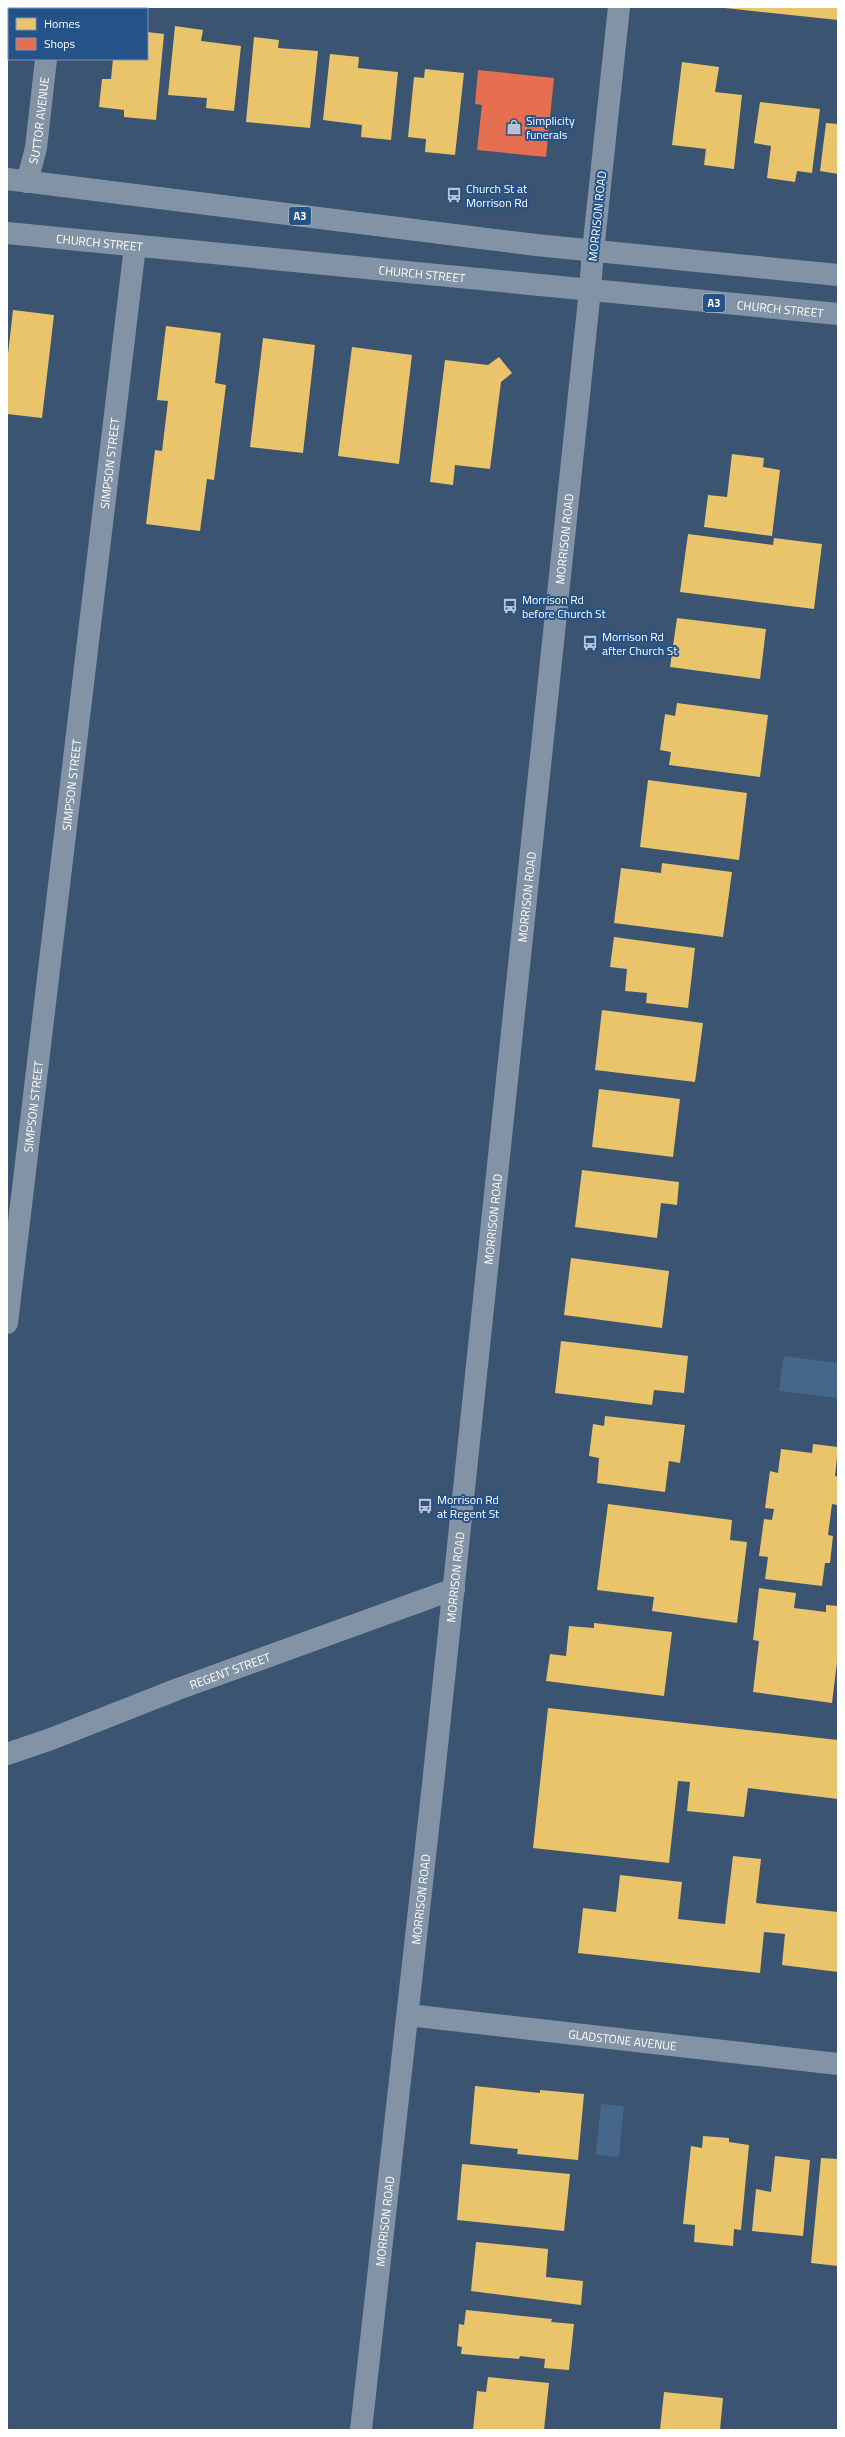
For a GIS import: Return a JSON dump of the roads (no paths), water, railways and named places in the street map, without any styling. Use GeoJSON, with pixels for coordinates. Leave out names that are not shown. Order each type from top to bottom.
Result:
{"type":"FeatureCollection","features":[{"type":"Feature","properties":{"kind":"highway","name":"A3"},"geometry":{"type":"LineString","coordinates":[[17,181],[593,251],[837,275]]}},
{"type":"Feature","properties":{"kind":"highway","name":"CHURCH STREET"},"geometry":{"type":"LineString","coordinates":[[7,233],[838,314]]}},
{"type":"Feature","properties":{"kind":"highway","name":"MORRISON ROAD"},"geometry":{"type":"LineString","coordinates":[[590,290],[593,251]]}},
{"type":"Feature","properties":{"kind":"street","name":"MORRISON ROAD"},"geometry":{"type":"LineString","coordinates":[[593,251],[619,7]]}},
{"type":"Feature","properties":{"kind":"street","name":"SUTTOR AVENUE"},"geometry":{"type":"LineString","coordinates":[[17,181],[36,148],[46,60]]}},
{"type":"Feature","properties":{"kind":"street","name":"SIMPSON STREET"},"geometry":{"type":"LineString","coordinates":[[7,1323],[119,392],[135,246]]}},
{"type":"Feature","properties":{"kind":"street","name":"MORRISON ROAD"},"geometry":{"type":"LineString","coordinates":[[361,2430],[454,1589],[590,290]]}},
{"type":"Feature","properties":{"kind":"street","name":"REGENT STREET"},"geometry":{"type":"LineString","coordinates":[[7,1754],[51,1739],[178,1689],[454,1589]]}},
{"type":"Feature","properties":{"kind":"street","name":"GLADSTONE AVENUE"},"geometry":{"type":"LineString","coordinates":[[408,2015],[838,2064]]}},
{"type":"Feature","properties":{"kind":"water"},"geometry":{"type":"Polygon","coordinates":[[[784,1356],[838,1363],[838,1398],[779,1391],[784,1356]]]}},
{"type":"Feature","properties":{"kind":"water"},"geometry":{"type":"Polygon","coordinates":[[[601,2104],[624,2106],[619,2157],[596,2155],[601,2104]]]}},
{"type":"Feature","properties":{"kind":"place","name":"Simplicity funerals"},"geometry":{"type":"Point","coordinates":[514,127]}},
{"type":"Feature","properties":{"kind":"place","name":"Church St at Morrison Rd"},"geometry":{"type":"Point","coordinates":[454,195]}},
{"type":"Feature","properties":{"kind":"place","name":"Morrison Rd before Church St"},"geometry":{"type":"Point","coordinates":[510,606]}},
{"type":"Feature","properties":{"kind":"place","name":"Morrison Rd after Church St"},"geometry":{"type":"Point","coordinates":[590,643]}},
{"type":"Feature","properties":{"kind":"place","name":"Morrison Rd at Regent St"},"geometry":{"type":"Point","coordinates":[425,1506]}}]}
